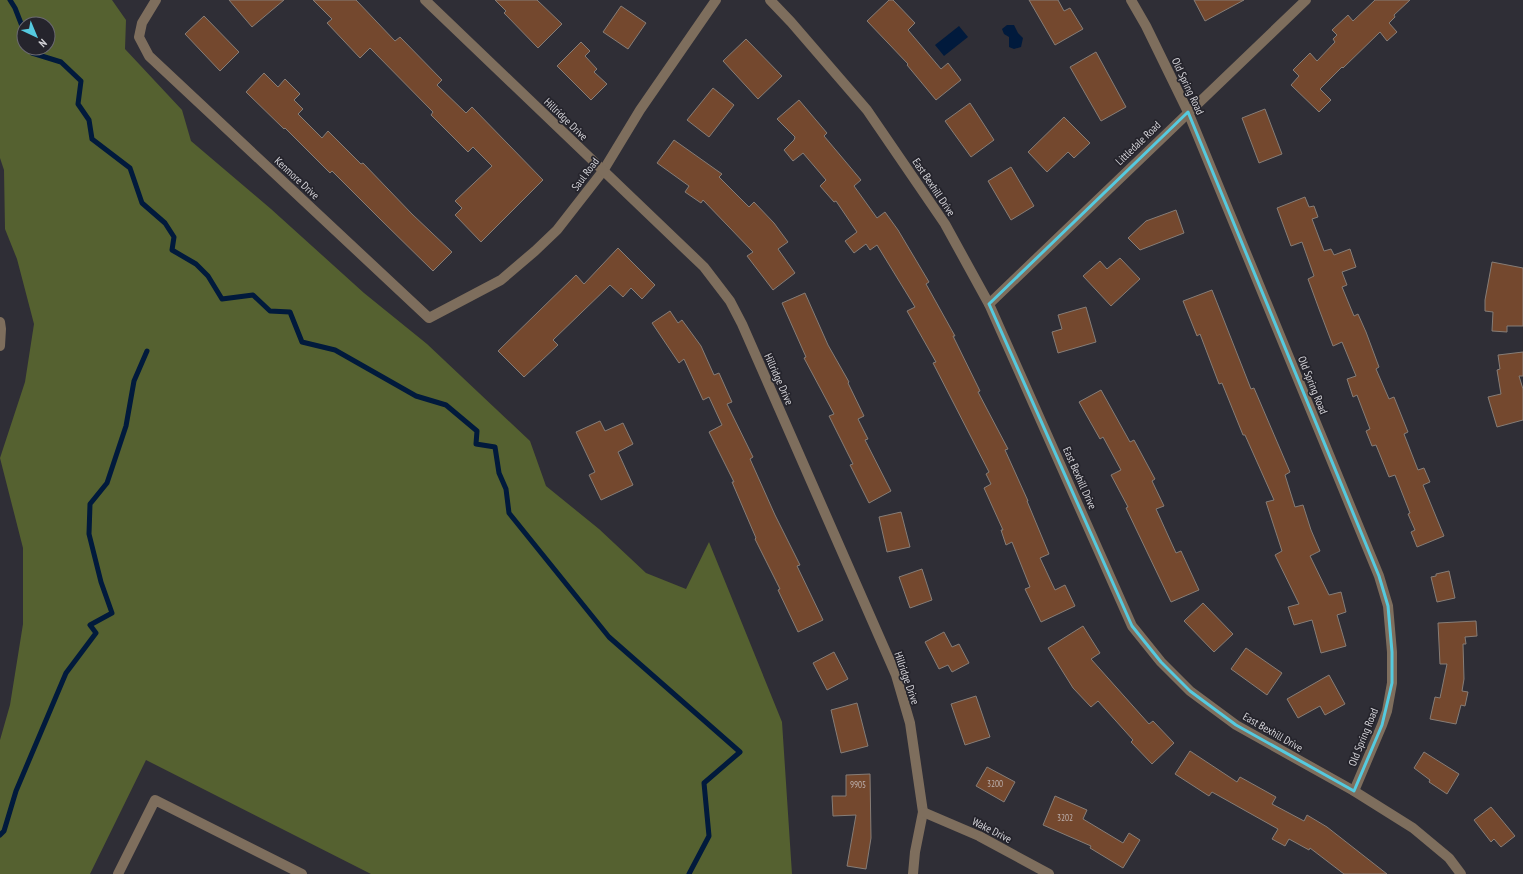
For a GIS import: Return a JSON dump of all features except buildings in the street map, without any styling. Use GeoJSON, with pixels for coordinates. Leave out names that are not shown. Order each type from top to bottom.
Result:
{"type":"FeatureCollection","features":[{"type":"Feature","properties":{"kind":"street","name":"Kenmore Drive"},"geometry":{"type":"LineString","coordinates":[[156,0],[142,24],[139,37],[149,56],[429,318]]}},
{"type":"Feature","properties":{"kind":"street","name":"Hillridge Drive"},"geometry":{"type":"LineString","coordinates":[[425,0],[704,267],[730,300],[742,324],[896,675],[910,723],[923,812],[915,852],[913,874]]}},
{"type":"Feature","properties":{"kind":"street","name":"Saul Road"},"geometry":{"type":"LineString","coordinates":[[429,318],[501,280],[557,230],[603,171],[640,110],[716,0]]}},
{"type":"Feature","properties":{"kind":"street","name":"East Bexhill Drive"},"geometry":{"type":"LineString","coordinates":[[770,0],[791,22],[867,110],[945,224],[989,304],[1132,626],[1161,662],[1190,691],[1236,725],[1354,792],[1413,828],[1449,858],[1461,874]]}},
{"type":"Feature","properties":{"kind":"street","name":"Old Spring Road"},"geometry":{"type":"LineString","coordinates":[[1131,0],[1146,26],[1188,112],[1376,569],[1388,606],[1392,652],[1392,683],[1387,711],[1354,792]]}},
{"type":"Feature","properties":{"kind":"street","name":"Littledale Road"},"geometry":{"type":"LineString","coordinates":[[989,304],[1306,0]]}},
{"type":"Feature","properties":{"kind":"street"},"geometry":{"type":"LineString","coordinates":[[0,322],[0,346]]}},
{"type":"Feature","properties":{"kind":"street"},"geometry":{"type":"LineString","coordinates":[[118,874],[155,800],[302,874]]}},
{"type":"Feature","properties":{"kind":"street","name":"Wake Drive"},"geometry":{"type":"LineString","coordinates":[[923,812],[979,836],[1048,874]]}},
{"type":"Feature","properties":{"kind":"highlighted area"},"geometry":{"type":"Polygon","coordinates":[[[1188,112],[1379,576],[1388,606],[1392,652],[1392,683],[1382,725],[1354,791],[1236,725],[1190,691],[1161,662],[1132,626],[989,304],[1188,112]]]}},
{"type":"Feature","properties":{"kind":"green space"},"geometry":{"type":"Polygon","coordinates":[[[0,0],[112,0],[126,20],[125,49],[182,110],[191,141],[271,209],[364,293],[427,344],[530,441],[546,486],[599,529],[646,573],[686,589],[709,542],[782,722],[792,874],[371,874],[146,760],[90,874],[0,874],[0,740],[10,705],[23,624],[23,548],[0,458],[25,382],[34,324],[17,259],[5,229],[4,170],[0,158],[0,0]]]}},
{"type":"Feature","properties":{"kind":"water"},"geometry":{"type":"Polygon","coordinates":[[[1007,25],[1014,25],[1018,33],[1023,38],[1021,47],[1014,49],[1009,47],[1009,37],[1004,34],[1002,29],[1007,25]]]}},
{"type":"Feature","properties":{"kind":"water"},"geometry":{"type":"Polygon","coordinates":[[[959,26],[968,37],[944,56],[935,45],[959,26]]]}},
{"type":"Feature","properties":{"kind":"waterway"},"geometry":{"type":"LineString","coordinates":[[10,0],[18,16]]}},
{"type":"Feature","properties":{"kind":"waterway"},"geometry":{"type":"LineString","coordinates":[[42,56],[61,62],[81,81],[78,104],[89,120],[92,139],[130,168],[142,203],[165,223],[174,237],[172,250],[196,264],[208,276],[222,299],[253,295],[270,311],[290,312],[302,342],[335,350],[416,396],[446,405],[477,431],[476,444],[495,447],[499,473],[506,489],[509,513],[609,637],[740,752],[704,783],[709,836],[689,874]]}},
{"type":"Feature","properties":{"kind":"waterway"},"geometry":{"type":"LineString","coordinates":[[0,835],[4,831],[16,791],[66,673],[96,633],[90,625],[112,613],[101,582],[89,534],[90,504],[107,483],[126,426],[134,381],[147,351]]}}]}
